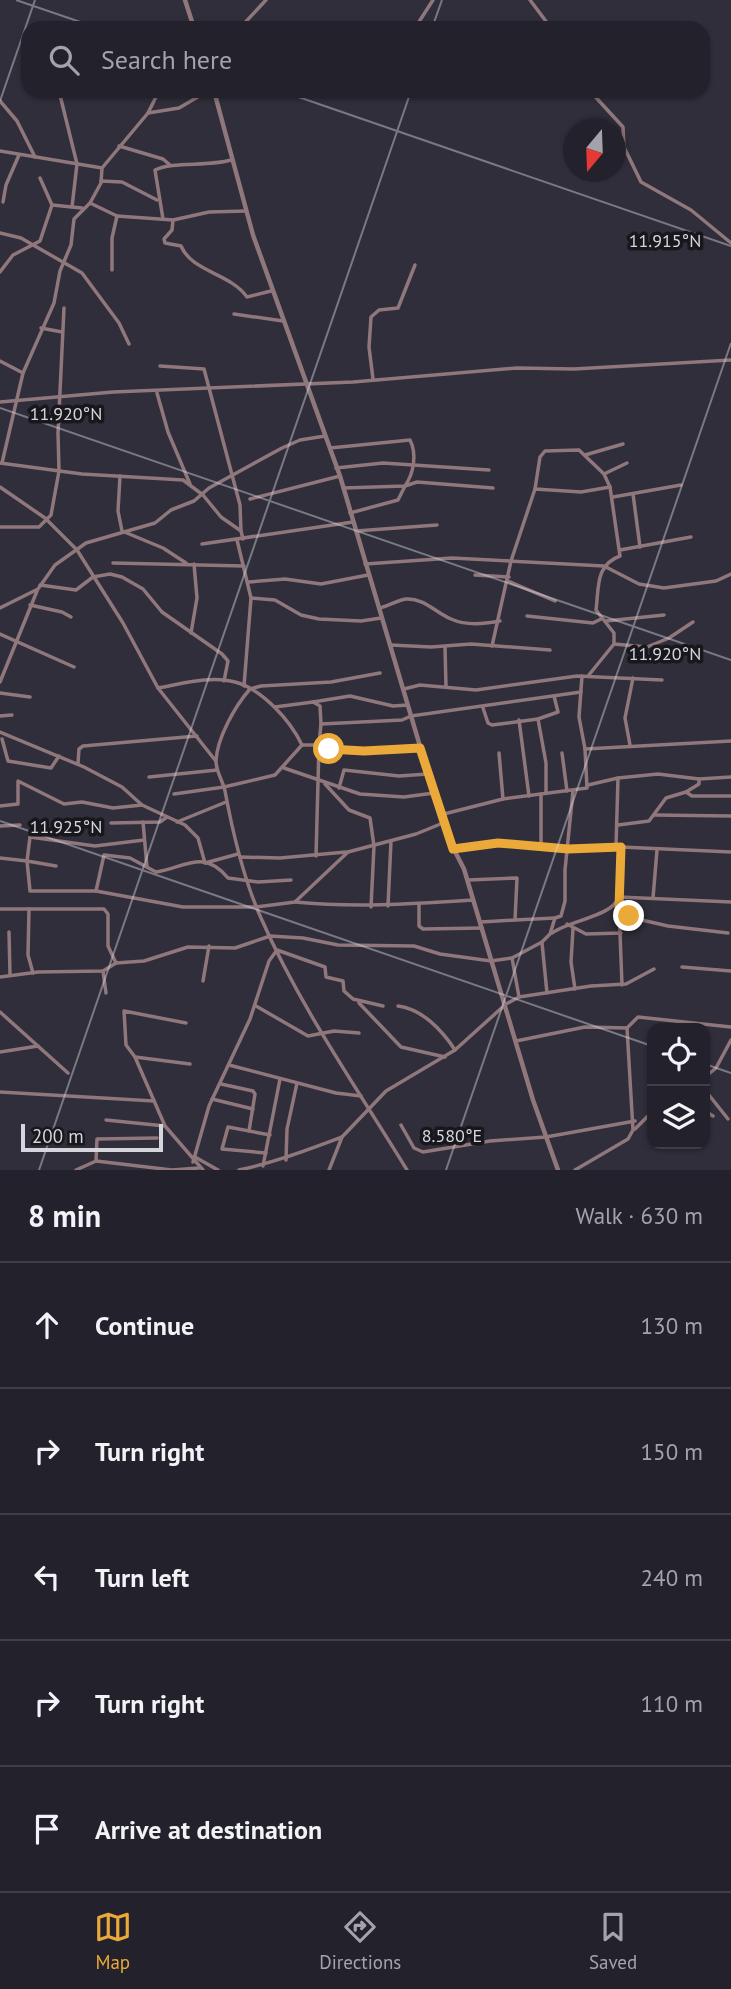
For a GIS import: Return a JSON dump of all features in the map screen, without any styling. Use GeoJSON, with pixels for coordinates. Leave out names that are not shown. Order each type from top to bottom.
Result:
{"type":"FeatureCollection","features":[{"type":"Feature","properties":{"kind":"street"},"geometry":{"type":"LineString","coordinates":[[185,0],[192,21]]}},
{"type":"Feature","properties":{"kind":"street"},"geometry":{"type":"LineString","coordinates":[[246,21],[266,0]]}},
{"type":"Feature","properties":{"kind":"street"},"geometry":{"type":"LineString","coordinates":[[420,21],[433,0]]}},
{"type":"Feature","properties":{"kind":"street"},"geometry":{"type":"LineString","coordinates":[[530,0],[546,21]]}},
{"type":"Feature","properties":{"kind":"street"},"geometry":{"type":"LineString","coordinates":[[61,98],[77,164],[72,206]]}},
{"type":"Feature","properties":{"kind":"street"},"geometry":{"type":"LineString","coordinates":[[156,98],[148,113],[102,168],[101,181],[90,203],[82,208],[74,219],[54,303],[23,373],[1,463],[60,471],[175,478],[203,495],[221,517],[241,531]]}},
{"type":"Feature","properties":{"kind":"street"},"geometry":{"type":"LineString","coordinates":[[148,113],[179,108],[196,98]]}},
{"type":"Feature","properties":{"kind":"street"},"geometry":{"type":"LineString","coordinates":[[216,98],[271,291],[309,384],[340,476],[440,815],[468,880],[558,1170]]}},
{"type":"Feature","properties":{"kind":"street"},"geometry":{"type":"LineString","coordinates":[[596,98],[622,127],[624,147],[641,182],[691,210],[731,242]]}},
{"type":"Feature","properties":{"kind":"street"},"geometry":{"type":"LineString","coordinates":[[0,101],[28,139],[35,158]]}},
{"type":"Feature","properties":{"kind":"street"},"geometry":{"type":"LineString","coordinates":[[118,146],[163,159],[170,165]]}},
{"type":"Feature","properties":{"kind":"street"},"geometry":{"type":"LineString","coordinates":[[0,151],[102,168]]}},
{"type":"Feature","properties":{"kind":"street"},"geometry":{"type":"LineString","coordinates":[[3,202],[6,185],[19,155]]}},
{"type":"Feature","properties":{"kind":"street"},"geometry":{"type":"LineString","coordinates":[[163,219],[158,202],[155,170],[170,165],[200,166],[232,160]]}},
{"type":"Feature","properties":{"kind":"street"},"geometry":{"type":"LineString","coordinates":[[0,272],[13,254],[40,241],[52,205],[40,178]]}},
{"type":"Feature","properties":{"kind":"street"},"geometry":{"type":"LineString","coordinates":[[101,181],[122,182],[151,195],[158,202]]}},
{"type":"Feature","properties":{"kind":"street"},"geometry":{"type":"LineString","coordinates":[[90,203],[117,216],[173,220],[209,212],[246,211]]}},
{"type":"Feature","properties":{"kind":"street"},"geometry":{"type":"LineString","coordinates":[[52,205],[82,208]]}},
{"type":"Feature","properties":{"kind":"street"},"geometry":{"type":"LineString","coordinates":[[112,270],[111,238],[117,216]]}},
{"type":"Feature","properties":{"kind":"street"},"geometry":{"type":"LineString","coordinates":[[173,220],[171,232],[164,239],[165,243],[181,246],[190,260],[229,279],[247,297],[271,291]]}},
{"type":"Feature","properties":{"kind":"street"},"geometry":{"type":"LineString","coordinates":[[0,233],[13,234],[65,261],[82,274],[97,290],[119,323],[129,344]]}},
{"type":"Feature","properties":{"kind":"street"},"geometry":{"type":"LineString","coordinates":[[373,379],[369,347],[371,317],[379,310],[398,308],[415,265]]}},
{"type":"Feature","properties":{"kind":"street"},"geometry":{"type":"LineString","coordinates":[[48,521],[60,471],[58,433],[62,396],[64,308]]}},
{"type":"Feature","properties":{"kind":"street"},"geometry":{"type":"LineString","coordinates":[[234,314],[283,321]]}},
{"type":"Feature","properties":{"kind":"street"},"geometry":{"type":"LineString","coordinates":[[41,328],[62,332]]}},
{"type":"Feature","properties":{"kind":"street"},"geometry":{"type":"LineString","coordinates":[[0,402],[62,396],[309,384],[517,368],[574,369],[731,360]]}},
{"type":"Feature","properties":{"kind":"street"},"geometry":{"type":"LineString","coordinates":[[0,361],[23,373]]}},
{"type":"Feature","properties":{"kind":"street"},"geometry":{"type":"LineString","coordinates":[[160,366],[201,367],[233,476],[240,505],[243,539]]}},
{"type":"Feature","properties":{"kind":"street"},"geometry":{"type":"LineString","coordinates":[[157,392],[168,432],[191,486]]}},
{"type":"Feature","properties":{"kind":"street"},"geometry":{"type":"LineString","coordinates":[[0,682],[30,605],[55,565],[86,543],[155,523],[171,510],[300,440],[325,436]]}},
{"type":"Feature","properties":{"kind":"street"},"geometry":{"type":"LineString","coordinates":[[330,448],[410,440],[412,475],[398,500],[350,513]]}},
{"type":"Feature","properties":{"kind":"street"},"geometry":{"type":"LineString","coordinates":[[585,455],[623,444]]}},
{"type":"Feature","properties":{"kind":"street"},"geometry":{"type":"LineString","coordinates":[[492,646],[500,621],[511,561],[535,489],[540,457],[545,452],[579,450],[604,474],[610,487],[620,551],[620,556],[609,560],[600,571],[596,610],[614,633],[614,644],[585,676],[581,692],[579,717],[588,785]]}},
{"type":"Feature","properties":{"kind":"street"},"geometry":{"type":"LineString","coordinates":[[337,468],[383,463],[489,470]]}},
{"type":"Feature","properties":{"kind":"street"},"geometry":{"type":"LineString","coordinates":[[604,474],[627,463]]}},
{"type":"Feature","properties":{"kind":"street"},"geometry":{"type":"LineString","coordinates":[[120,476],[118,511],[122,531]]}},
{"type":"Feature","properties":{"kind":"street"},"geometry":{"type":"LineString","coordinates":[[250,499],[340,476]]}},
{"type":"Feature","properties":{"kind":"street"},"geometry":{"type":"LineString","coordinates":[[343,488],[405,486],[417,482],[493,488]]}},
{"type":"Feature","properties":{"kind":"street"},"geometry":{"type":"LineString","coordinates":[[613,497],[681,485]]}},
{"type":"Feature","properties":{"kind":"street"},"geometry":{"type":"LineString","coordinates":[[535,489],[581,492],[610,487]]}},
{"type":"Feature","properties":{"kind":"street"},"geometry":{"type":"LineString","coordinates":[[0,494],[1,488],[48,521],[77,550],[132,638],[158,688],[216,762]]}},
{"type":"Feature","properties":{"kind":"street"},"geometry":{"type":"LineString","coordinates":[[633,495],[640,547]]}},
{"type":"Feature","properties":{"kind":"street"},"geometry":{"type":"LineString","coordinates":[[0,527],[29,530],[48,521]]}},
{"type":"Feature","properties":{"kind":"street"},"geometry":{"type":"LineString","coordinates":[[202,544],[353,522]]}},
{"type":"Feature","properties":{"kind":"street"},"geometry":{"type":"LineString","coordinates":[[356,531],[437,525]]}},
{"type":"Feature","properties":{"kind":"street"},"geometry":{"type":"LineString","coordinates":[[122,531],[163,548],[187,564]]}},
{"type":"Feature","properties":{"kind":"street"},"geometry":{"type":"LineString","coordinates":[[620,551],[691,537]]}},
{"type":"Feature","properties":{"kind":"street"},"geometry":{"type":"LineString","coordinates":[[237,540],[251,598],[244,686]]}},
{"type":"Feature","properties":{"kind":"street"},"geometry":{"type":"LineString","coordinates":[[365,564],[452,558],[604,566],[639,584],[664,588],[716,581],[731,574]]}},
{"type":"Feature","properties":{"kind":"street"},"geometry":{"type":"LineString","coordinates":[[113,563],[244,566]]}},
{"type":"Feature","properties":{"kind":"street"},"geometry":{"type":"LineString","coordinates":[[191,633],[197,598],[194,564]]}},
{"type":"Feature","properties":{"kind":"street"},"geometry":{"type":"LineString","coordinates":[[0,608],[39,587],[76,590],[93,577],[110,574],[135,583],[162,612],[228,661],[224,681]]}},
{"type":"Feature","properties":{"kind":"street"},"geometry":{"type":"LineString","coordinates":[[249,582],[285,579],[321,584],[368,575]]}},
{"type":"Feature","properties":{"kind":"street"},"geometry":{"type":"LineString","coordinates":[[475,575],[509,579],[555,601]]}},
{"type":"Feature","properties":{"kind":"street"},"geometry":{"type":"LineString","coordinates":[[251,598],[275,600],[289,605],[301,615],[319,619],[361,621],[383,617]]}},
{"type":"Feature","properties":{"kind":"street"},"geometry":{"type":"LineString","coordinates":[[380,608],[407,599],[434,608],[447,618],[460,623],[480,625],[500,621]]}},
{"type":"Feature","properties":{"kind":"street"},"geometry":{"type":"LineString","coordinates":[[30,605],[62,612],[71,617]]}},
{"type":"Feature","properties":{"kind":"street"},"geometry":{"type":"LineString","coordinates":[[527,616],[593,623],[664,615]]}},
{"type":"Feature","properties":{"kind":"street"},"geometry":{"type":"LineString","coordinates":[[614,644],[647,646],[669,638],[693,622]]}},
{"type":"Feature","properties":{"kind":"street"},"geometry":{"type":"LineString","coordinates":[[0,634],[74,667]]}},
{"type":"Feature","properties":{"kind":"street"},"geometry":{"type":"LineString","coordinates":[[391,645],[492,646],[550,650]]}},
{"type":"Feature","properties":{"kind":"street"},"geometry":{"type":"LineString","coordinates":[[445,646],[446,687]]}},
{"type":"Feature","properties":{"kind":"street"},"geometry":{"type":"LineString","coordinates":[[380,673],[331,682],[250,689],[226,729],[216,762],[239,855],[256,907],[324,1035],[367,1109],[407,1170]]}},
{"type":"Feature","properties":{"kind":"street"},"geometry":{"type":"LineString","coordinates":[[404,689],[421,685],[476,690],[585,676],[662,680]]}},
{"type":"Feature","properties":{"kind":"street"},"geometry":{"type":"LineString","coordinates":[[630,746],[625,718],[633,678]]}},
{"type":"Feature","properties":{"kind":"street"},"geometry":{"type":"LineString","coordinates":[[158,688],[224,681],[244,686],[274,707],[302,745]]}},
{"type":"Feature","properties":{"kind":"street"},"geometry":{"type":"LineString","coordinates":[[321,724],[402,720],[411,716],[483,708],[581,692]]}},
{"type":"Feature","properties":{"kind":"street"},"geometry":{"type":"LineString","coordinates":[[0,693],[30,697]]}},
{"type":"Feature","properties":{"kind":"street"},"geometry":{"type":"LineString","coordinates":[[274,707],[350,696],[393,706],[408,705]]}},
{"type":"Feature","properties":{"kind":"street"},"geometry":{"type":"LineString","coordinates":[[483,708],[488,723],[492,725],[538,719],[558,712],[554,696]]}},
{"type":"Feature","properties":{"kind":"street"},"geometry":{"type":"LineString","coordinates":[[313,702],[320,706],[321,724],[316,856]]}},
{"type":"Feature","properties":{"kind":"street"},"geometry":{"type":"LineString","coordinates":[[0,716],[12,715]]}},
{"type":"Feature","properties":{"kind":"street"},"geometry":{"type":"LineString","coordinates":[[538,719],[546,763],[541,846]]}},
{"type":"Feature","properties":{"kind":"street"},"geometry":{"type":"LineString","coordinates":[[519,720],[529,796]]}},
{"type":"Feature","properties":{"kind":"street"},"geometry":{"type":"LineString","coordinates":[[0,732],[78,764],[122,788],[142,805],[177,822],[198,838],[205,863]]}},
{"type":"Feature","properties":{"kind":"street"},"geometry":{"type":"LineString","coordinates":[[7,733],[1,740],[8,761],[51,768],[59,756]]}},
{"type":"Feature","properties":{"kind":"street"},"geometry":{"type":"LineString","coordinates":[[78,764],[79,749],[83,746],[197,736]]}},
{"type":"Feature","properties":{"kind":"street"},"geometry":{"type":"LineString","coordinates":[[585,749],[731,741]]}},
{"type":"Feature","properties":{"kind":"street"},"geometry":{"type":"LineString","coordinates":[[302,745],[364,751],[420,748]]}},
{"type":"Feature","properties":{"kind":"street"},"geometry":{"type":"LineString","coordinates":[[174,794],[224,787],[275,775],[302,745]]}},
{"type":"Feature","properties":{"kind":"street"},"geometry":{"type":"LineString","coordinates":[[499,753],[503,799]]}},
{"type":"Feature","properties":{"kind":"street"},"geometry":{"type":"LineString","coordinates":[[562,753],[567,791]]}},
{"type":"Feature","properties":{"kind":"street"},"geometry":{"type":"LineString","coordinates":[[284,768],[339,788],[388,797],[434,793]]}},
{"type":"Feature","properties":{"kind":"street"},"geometry":{"type":"LineString","coordinates":[[149,777],[217,770]]}},
{"type":"Feature","properties":{"kind":"street"},"geometry":{"type":"LineString","coordinates":[[339,788],[344,770],[399,776],[428,774]]}},
{"type":"Feature","properties":{"kind":"street"},"geometry":{"type":"LineString","coordinates":[[440,815],[503,799],[573,791],[618,778],[658,775],[699,779],[731,777]]}},
{"type":"Feature","properties":{"kind":"street"},"geometry":{"type":"LineString","coordinates":[[618,778],[618,897],[622,985]]}},
{"type":"Feature","properties":{"kind":"street"},"geometry":{"type":"LineString","coordinates":[[618,825],[643,824],[654,816],[666,798],[687,792],[699,784],[699,779]]}},
{"type":"Feature","properties":{"kind":"street"},"geometry":{"type":"LineString","coordinates":[[0,806],[18,804],[18,781],[64,804],[82,802],[114,808],[142,805]]}},
{"type":"Feature","properties":{"kind":"street"},"geometry":{"type":"LineString","coordinates":[[324,783],[349,810],[370,818],[374,846],[371,907]]}},
{"type":"Feature","properties":{"kind":"street"},"geometry":{"type":"LineString","coordinates":[[419,904],[419,926],[423,929],[561,916],[564,908],[573,791]]}},
{"type":"Feature","properties":{"kind":"street"},"geometry":{"type":"LineString","coordinates":[[687,792],[692,796],[731,796]]}},
{"type":"Feature","properties":{"kind":"street"},"geometry":{"type":"LineString","coordinates":[[177,822],[226,802]]}},
{"type":"Feature","properties":{"kind":"street"},"geometry":{"type":"LineString","coordinates":[[654,816],[731,816]]}},
{"type":"Feature","properties":{"kind":"street"},"geometry":{"type":"LineString","coordinates":[[111,823],[160,822],[167,817]]}},
{"type":"Feature","properties":{"kind":"street"},"geometry":{"type":"LineString","coordinates":[[142,822],[147,867]]}},
{"type":"Feature","properties":{"kind":"street"},"geometry":{"type":"LineString","coordinates":[[205,863],[239,855],[316,856],[348,852],[443,823]]}},
{"type":"Feature","properties":{"kind":"street"},"geometry":{"type":"LineString","coordinates":[[0,826],[20,825]]}},
{"type":"Feature","properties":{"kind":"street"},"geometry":{"type":"LineString","coordinates":[[144,840],[95,846],[30,837],[27,844],[30,891],[96,891],[183,906],[256,907],[295,902],[388,907],[473,900]]}},
{"type":"Feature","properties":{"kind":"street"},"geometry":{"type":"LineString","coordinates":[[388,907],[391,841]]}},
{"type":"Feature","properties":{"kind":"street"},"geometry":{"type":"LineString","coordinates":[[453,849],[498,843],[568,848],[619,846],[731,852]]}},
{"type":"Feature","properties":{"kind":"street"},"geometry":{"type":"LineString","coordinates":[[653,898],[657,850]]}},
{"type":"Feature","properties":{"kind":"street"},"geometry":{"type":"LineString","coordinates":[[295,902],[348,852]]}},
{"type":"Feature","properties":{"kind":"street"},"geometry":{"type":"LineString","coordinates":[[96,891],[104,855],[130,858],[156,872],[186,861],[220,868],[228,878],[291,880]]}},
{"type":"Feature","properties":{"kind":"street"},"geometry":{"type":"LineString","coordinates":[[0,858],[56,866]]}},
{"type":"Feature","properties":{"kind":"street"},"geometry":{"type":"LineString","coordinates":[[468,880],[515,876],[515,920]]}},
{"type":"Feature","properties":{"kind":"street"},"geometry":{"type":"LineString","coordinates":[[618,897],[731,902]]}},
{"type":"Feature","properties":{"kind":"street"},"geometry":{"type":"LineString","coordinates":[[0,977],[103,971],[116,963],[144,961],[188,947],[235,948],[270,936],[303,937],[321,943],[362,947],[414,946],[440,954],[491,961],[512,958],[542,942],[566,923],[611,909],[618,897]]}},
{"type":"Feature","properties":{"kind":"street"},"geometry":{"type":"LineString","coordinates":[[0,909],[104,909],[108,914],[108,946],[116,963]]}},
{"type":"Feature","properties":{"kind":"street"},"geometry":{"type":"LineString","coordinates":[[29,909],[28,955],[33,973]]}},
{"type":"Feature","properties":{"kind":"street"},"geometry":{"type":"LineString","coordinates":[[620,915],[668,926],[728,933]]}},
{"type":"Feature","properties":{"kind":"street"},"geometry":{"type":"LineString","coordinates":[[550,934],[555,918]]}},
{"type":"Feature","properties":{"kind":"street"},"geometry":{"type":"LineString","coordinates":[[566,923],[573,929],[593,935],[621,933]]}},
{"type":"Feature","properties":{"kind":"street"},"geometry":{"type":"LineString","coordinates":[[573,929],[575,989]]}},
{"type":"Feature","properties":{"kind":"street"},"geometry":{"type":"LineString","coordinates":[[9,932],[10,975]]}},
{"type":"Feature","properties":{"kind":"street"},"geometry":{"type":"LineString","coordinates":[[542,942],[547,993]]}},
{"type":"Feature","properties":{"kind":"street"},"geometry":{"type":"LineString","coordinates":[[202,981],[209,946]]}},
{"type":"Feature","properties":{"kind":"street"},"geometry":{"type":"LineString","coordinates":[[277,950],[325,967],[327,976],[344,981],[344,991],[401,1047],[445,1057]]}},
{"type":"Feature","properties":{"kind":"street"},"geometry":{"type":"LineString","coordinates":[[194,1159],[212,1099],[256,1006],[269,961],[277,950]]}},
{"type":"Feature","properties":{"kind":"street"},"geometry":{"type":"LineString","coordinates":[[512,958],[519,997]]}},
{"type":"Feature","properties":{"kind":"street"},"geometry":{"type":"LineString","coordinates":[[682,967],[731,971]]}},
{"type":"Feature","properties":{"kind":"street"},"geometry":{"type":"LineString","coordinates":[[329,1170],[342,1137],[386,1091],[455,1050],[506,1004],[519,997],[622,985],[654,969]]}},
{"type":"Feature","properties":{"kind":"street"},"geometry":{"type":"LineString","coordinates":[[103,971],[106,993]]}},
{"type":"Feature","properties":{"kind":"street"},"geometry":{"type":"LineString","coordinates":[[356,1000],[383,1006]]}},
{"type":"Feature","properties":{"kind":"street"},"geometry":{"type":"LineString","coordinates":[[256,1006],[308,1036],[334,1031],[359,1032]]}},
{"type":"Feature","properties":{"kind":"street"},"geometry":{"type":"LineString","coordinates":[[398,1006],[419,1011],[446,1036],[455,1050]]}},
{"type":"Feature","properties":{"kind":"street"},"geometry":{"type":"LineString","coordinates":[[186,1023],[124,1011],[126,1045],[135,1057],[165,1126],[201,1169]]}},
{"type":"Feature","properties":{"kind":"street"},"geometry":{"type":"LineString","coordinates":[[0,1012],[68,1073]]}},
{"type":"Feature","properties":{"kind":"street"},"geometry":{"type":"LineString","coordinates":[[516,1041],[585,1027],[627,1028],[638,1017],[731,1027]]}},
{"type":"Feature","properties":{"kind":"street"},"geometry":{"type":"LineString","coordinates":[[575,1170],[628,1139],[633,1130],[635,1121],[627,1028]]}},
{"type":"Feature","properties":{"kind":"street"},"geometry":{"type":"LineString","coordinates":[[710,1073],[716,1068],[731,1040]]}},
{"type":"Feature","properties":{"kind":"street"},"geometry":{"type":"LineString","coordinates":[[0,1052],[38,1046]]}},
{"type":"Feature","properties":{"kind":"street"},"geometry":{"type":"LineString","coordinates":[[135,1057],[190,1064]]}},
{"type":"Feature","properties":{"kind":"street"},"geometry":{"type":"LineString","coordinates":[[229,1065],[361,1096]]}},
{"type":"Feature","properties":{"kind":"street"},"geometry":{"type":"LineString","coordinates":[[263,1166],[280,1079]]}},
{"type":"Feature","properties":{"kind":"street"},"geometry":{"type":"LineString","coordinates":[[286,1160],[287,1129],[297,1083]]}},
{"type":"Feature","properties":{"kind":"street"},"geometry":{"type":"LineString","coordinates":[[221,1084],[253,1091],[249,1131]]}},
{"type":"Feature","properties":{"kind":"street"},"geometry":{"type":"LineString","coordinates":[[0,1092],[153,1101]]}},
{"type":"Feature","properties":{"kind":"street"},"geometry":{"type":"LineString","coordinates":[[710,1096],[728,1119]]}},
{"type":"Feature","properties":{"kind":"street"},"geometry":{"type":"LineString","coordinates":[[212,1099],[253,1109]]}},
{"type":"Feature","properties":{"kind":"street"},"geometry":{"type":"LineString","coordinates":[[633,1130],[647,1117]]}},
{"type":"Feature","properties":{"kind":"street"},"geometry":{"type":"LineString","coordinates":[[106,1120],[165,1126]]}},
{"type":"Feature","properties":{"kind":"street"},"geometry":{"type":"LineString","coordinates":[[401,1125],[414,1147],[423,1152],[635,1121]]}},
{"type":"Feature","properties":{"kind":"street"},"geometry":{"type":"LineString","coordinates":[[266,1153],[222,1149],[228,1127],[270,1135]]}},
{"type":"Feature","properties":{"kind":"street"},"geometry":{"type":"LineString","coordinates":[[239,1170],[286,1160],[342,1137]]}},
{"type":"Feature","properties":{"kind":"street"},"geometry":{"type":"LineString","coordinates":[[96,1161],[97,1139],[157,1138]]}},
{"type":"Feature","properties":{"kind":"street"},"geometry":{"type":"LineString","coordinates":[[194,1159],[218,1170]]}},
{"type":"Feature","properties":{"kind":"street"},"geometry":{"type":"LineString","coordinates":[[76,1170],[96,1161],[172,1170],[201,1169]]}},
{"type":"Feature","properties":{"kind":"route"},"geometry":{"type":"LineString","coordinates":[[329,749],[364,751],[420,748],[453,849],[498,843],[568,849],[621,847],[619,907],[620,915],[629,916]]}}]}
